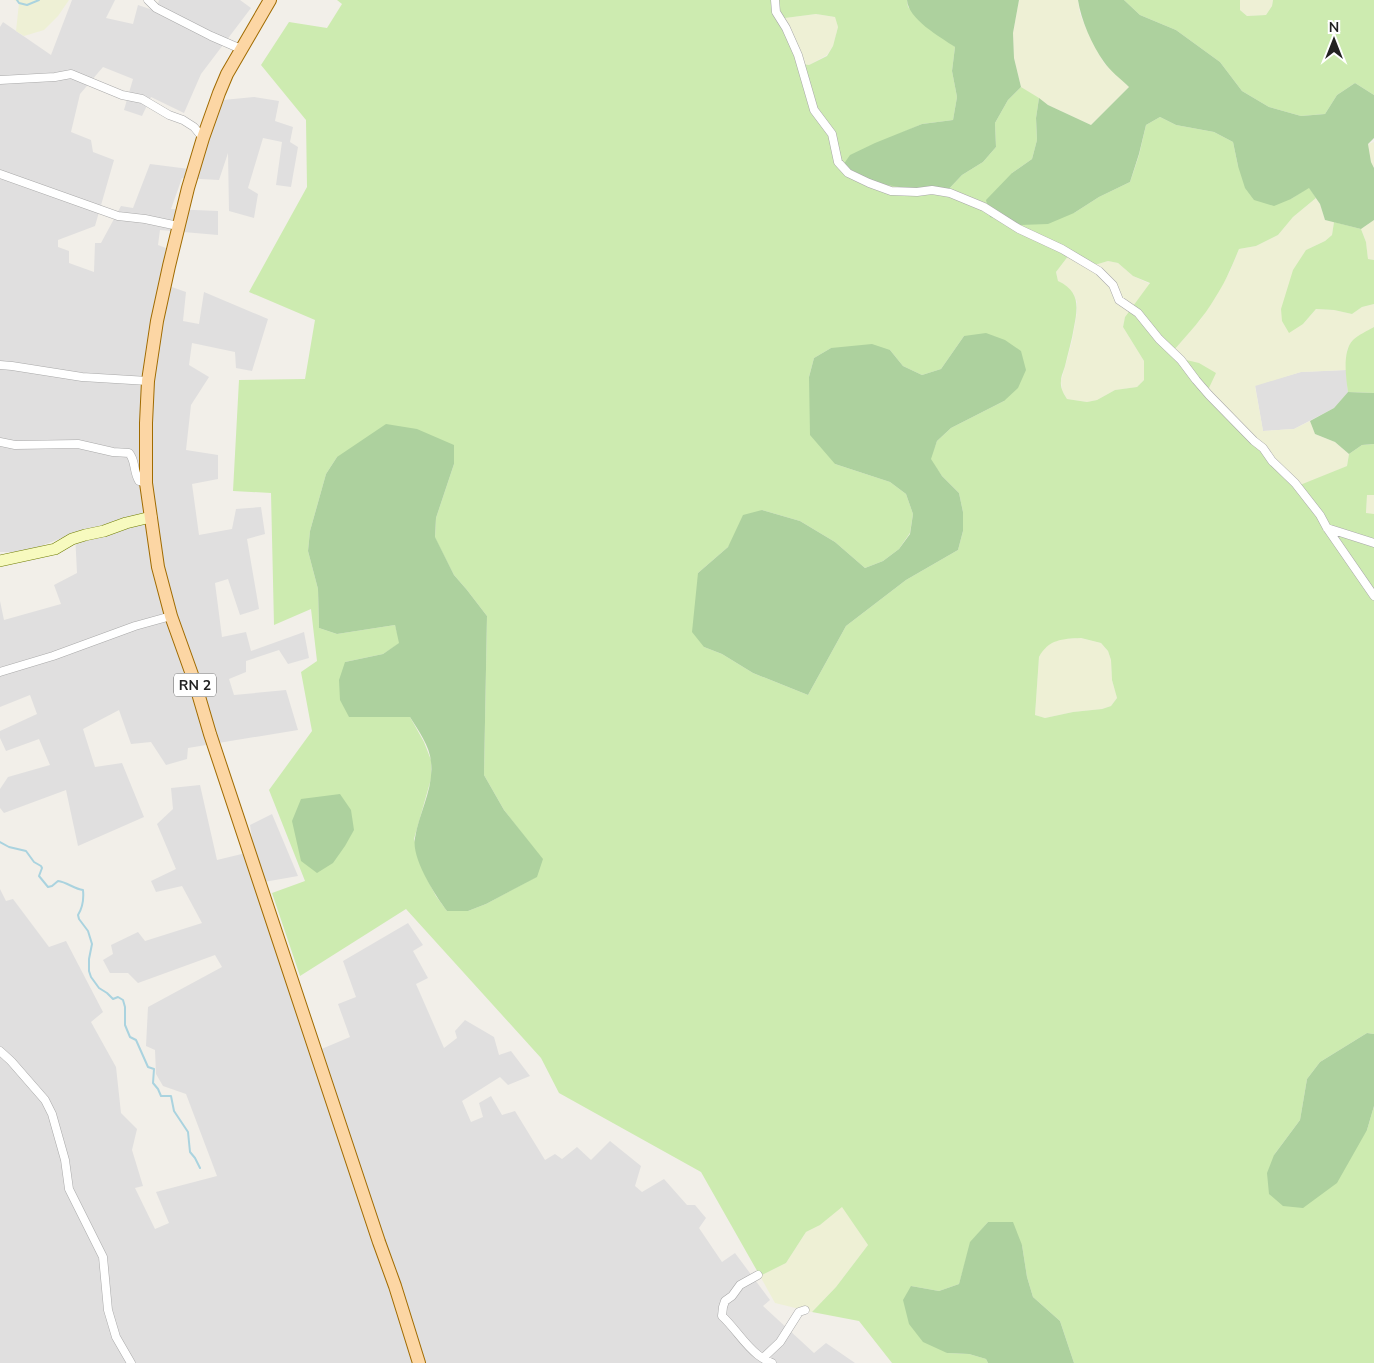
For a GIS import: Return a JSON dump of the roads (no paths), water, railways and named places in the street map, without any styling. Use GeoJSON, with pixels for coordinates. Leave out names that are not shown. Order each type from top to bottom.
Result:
{"type":"FeatureCollection","features":[{"type":"Feature","properties":{"kind":"main road","name":"RN 2"},"geometry":{"type":"LineString","coordinates":[[270,0],[227,74],[219,93],[203,138],[178,226],[157,322],[148,381],[146,483],[158,567],[171,616],[195,683],[210,734],[395,1286],[419,1363]]}},
{"type":"Feature","properties":{"kind":"street"},"geometry":{"type":"LineString","coordinates":[[148,0],[156,8],[241,49]]}},
{"type":"Feature","properties":{"kind":"street"},"geometry":{"type":"LineString","coordinates":[[775,0],[776,12],[786,28],[798,55],[814,110],[832,134],[838,162],[848,172],[869,183],[891,191],[917,192],[932,190],[950,193],[984,207],[1018,229],[1062,248],[1099,271],[1113,285],[1120,300],[1138,314],[1159,339],[1181,360],[1209,395],[1263,448],[1272,461],[1295,483],[1320,515],[1374,596]]}},
{"type":"Feature","properties":{"kind":"street"},"geometry":{"type":"LineString","coordinates":[[0,80],[55,77],[71,74],[115,92],[142,100],[169,115],[189,123],[203,138]]}},
{"type":"Feature","properties":{"kind":"street"},"geometry":{"type":"LineString","coordinates":[[0,174],[118,216],[178,226]]}},
{"type":"Feature","properties":{"kind":"street"},"geometry":{"type":"LineString","coordinates":[[0,365],[82,377],[148,381]]}},
{"type":"Feature","properties":{"kind":"street"},"geometry":{"type":"LineString","coordinates":[[0,442],[15,445],[78,444],[113,452],[129,453],[132,456],[138,481],[146,483]]}},
{"type":"Feature","properties":{"kind":"street"},"geometry":{"type":"LineString","coordinates":[[0,561],[55,549],[72,539],[151,518]]}},
{"type":"Feature","properties":{"kind":"street"},"geometry":{"type":"LineString","coordinates":[[1327,528],[1374,543]]}},
{"type":"Feature","properties":{"kind":"street"},"geometry":{"type":"LineString","coordinates":[[0,672],[53,656],[135,626],[171,616]]}},
{"type":"Feature","properties":{"kind":"street"},"geometry":{"type":"LineString","coordinates":[[0,1051],[45,1100],[52,1114],[65,1160],[69,1189],[103,1257],[108,1310],[116,1337],[131,1363]]}},
{"type":"Feature","properties":{"kind":"street"},"geometry":{"type":"LineString","coordinates":[[758,1275],[740,1285],[732,1296],[725,1301],[722,1307],[722,1316],[759,1356],[772,1363]]}},
{"type":"Feature","properties":{"kind":"street"},"geometry":{"type":"LineString","coordinates":[[763,1358],[780,1342],[799,1312],[805,1310]]}},
{"type":"Feature","properties":{"kind":"waterway"},"geometry":{"type":"LineString","coordinates":[[17,0],[19,3],[27,5],[39,0]]}},
{"type":"Feature","properties":{"kind":"waterway"},"geometry":{"type":"LineString","coordinates":[[0,842],[9,847],[26,851],[34,862],[41,866],[39,876],[48,887],[58,881],[83,890],[83,903],[78,915],[88,931],[92,944],[89,959],[91,977],[99,988],[113,999],[118,997],[123,1000],[125,1025],[130,1037],[136,1040],[148,1067],[154,1069],[153,1083],[161,1096],[171,1096],[174,1111],[188,1132],[190,1152],[200,1168]]}}]}
